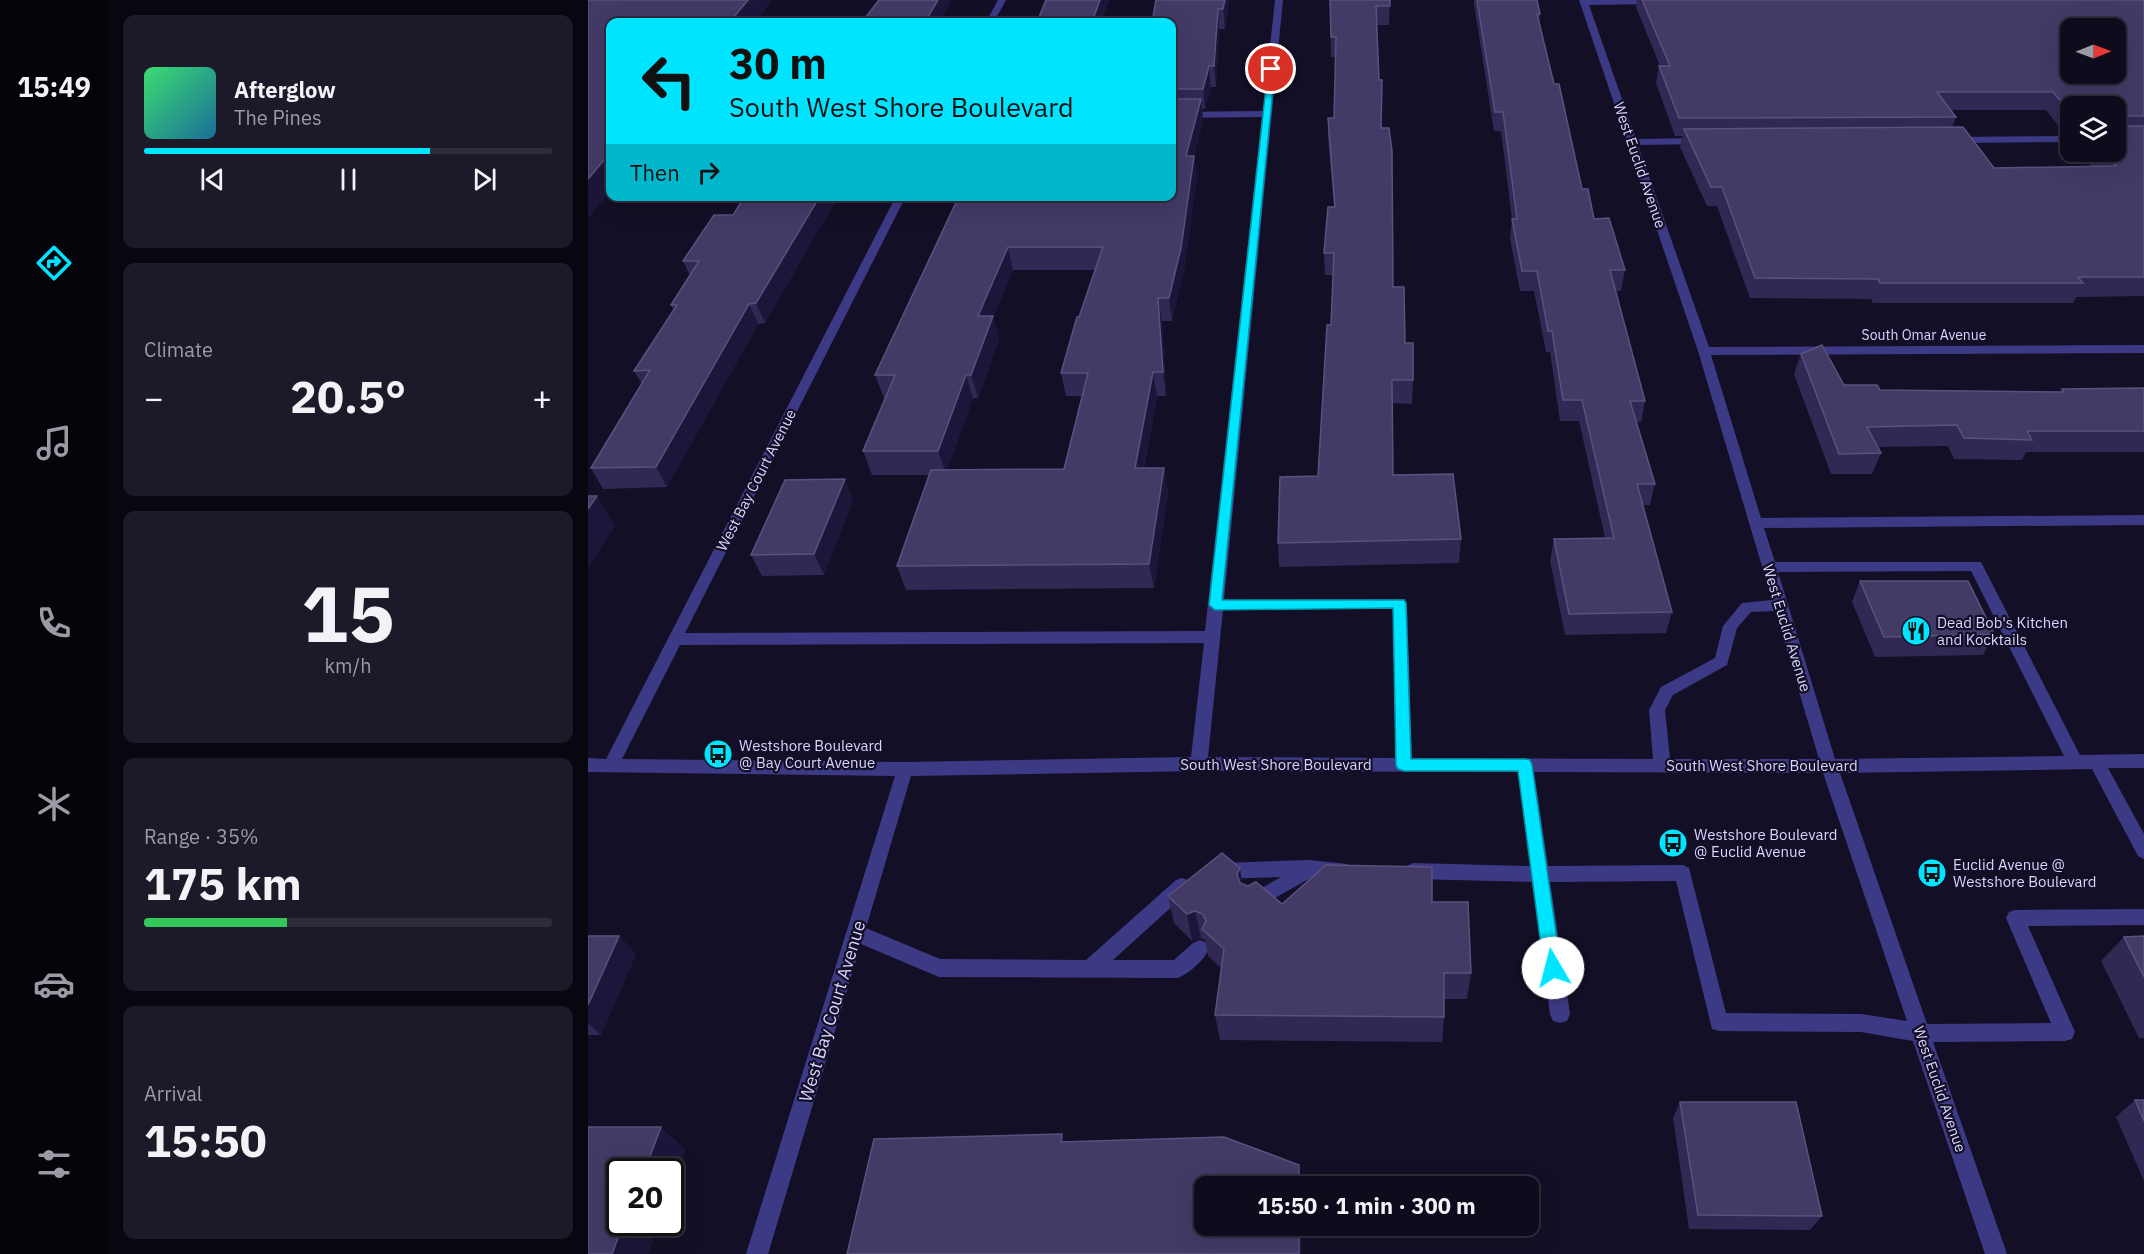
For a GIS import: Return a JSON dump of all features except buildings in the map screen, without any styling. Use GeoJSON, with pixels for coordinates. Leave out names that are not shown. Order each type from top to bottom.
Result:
{"type":"FeatureCollection","features":[{"type":"Feature","properties":{"kind":"street"},"geometry":{"type":"LineString","coordinates":[[992,18],[1002,0]]}},
{"type":"Feature","properties":{"kind":"street"},"geometry":{"type":"LineString","coordinates":[[1199,764],[1279,0]]}},
{"type":"Feature","properties":{"kind":"street"},"geometry":{"type":"LineString","coordinates":[[1584,1],[1667,2]]}},
{"type":"Feature","properties":{"kind":"street","name":"West Euclid Avenue"},"geometry":{"type":"LineString","coordinates":[[1584,1],[1704,351],[1829,766],[1996,1254]]}},
{"type":"Feature","properties":{"kind":"street"},"geometry":{"type":"LineString","coordinates":[[1176,115],[1266,114]]}},
{"type":"Feature","properties":{"kind":"street"},"geometry":{"type":"LineString","coordinates":[[1940,140],[2060,140]]}},
{"type":"Feature","properties":{"kind":"street"},"geometry":{"type":"LineString","coordinates":[[1632,142],[1715,141]]}},
{"type":"Feature","properties":{"kind":"street","name":"West Bay Court Avenue"},"geometry":{"type":"LineString","coordinates":[[611,764],[898,201]]}},
{"type":"Feature","properties":{"kind":"street","name":"South Omar Avenue"},"geometry":{"type":"LineString","coordinates":[[1704,351],[2144,349]]}},
{"type":"Feature","properties":{"kind":"street"},"geometry":{"type":"LineString","coordinates":[[1756,524],[2144,520]]}},
{"type":"Feature","properties":{"kind":"street"},"geometry":{"type":"LineString","coordinates":[[1769,567],[1976,566],[2075,762]]}},
{"type":"Feature","properties":{"kind":"street"},"geometry":{"type":"LineString","coordinates":[[1215,605],[1400,603],[1404,765]]}},
{"type":"Feature","properties":{"kind":"street"},"geometry":{"type":"LineString","coordinates":[[1662,765],[1657,710],[1667,691],[1722,661],[1730,626],[1747,607],[1781,605]]}},
{"type":"Feature","properties":{"kind":"street"},"geometry":{"type":"LineString","coordinates":[[675,639],[1212,638]]}},
{"type":"Feature","properties":{"kind":"street"},"geometry":{"type":"LineString","coordinates":[[2096,761],[2144,851]]}},
{"type":"Feature","properties":{"kind":"street","name":"South West Shore Boulevard"},"geometry":{"type":"LineString","coordinates":[[588,765],[906,769],[1199,764],[1829,766],[2144,761]]}},
{"type":"Feature","properties":{"kind":"street"},"geometry":{"type":"LineString","coordinates":[[1525,765],[1538,874],[1560,1014]]}},
{"type":"Feature","properties":{"kind":"street","name":"West Bay Court Avenue"},"geometry":{"type":"LineString","coordinates":[[757,1254],[906,769]]}},
{"type":"Feature","properties":{"kind":"street"},"geometry":{"type":"LineString","coordinates":[[1089,969],[1199,872],[1312,868],[1359,870]]}},
{"type":"Feature","properties":{"kind":"street"},"geometry":{"type":"LineString","coordinates":[[1252,903],[1312,868]]}},
{"type":"Feature","properties":{"kind":"street"},"geometry":{"type":"LineString","coordinates":[[1395,870],[1538,874],[1683,873],[1719,1022],[1861,1023],[1920,1033],[2065,1032],[2015,918],[2144,917]]}},
{"type":"Feature","properties":{"kind":"street"},"geometry":{"type":"LineString","coordinates":[[856,933],[939,968],[1178,969],[1200,949]]}},
{"type":"Feature","properties":{"kind":"place","name":"Dead Bob's Kitchen and Kocktails"},"geometry":{"type":"Point","coordinates":[1916,631]}},
{"type":"Feature","properties":{"kind":"place","name":"Westshore Boulevard @ Bay Court Avenue"},"geometry":{"type":"Point","coordinates":[718,754]}},
{"type":"Feature","properties":{"kind":"place","name":"Westshore Boulevard @ Euclid Avenue"},"geometry":{"type":"Point","coordinates":[1673,843]}},
{"type":"Feature","properties":{"kind":"place","name":"Euclid Avenue @ Westshore Boulevard"},"geometry":{"type":"Point","coordinates":[1932,873]}},
{"type":"Feature","properties":{"kind":"route"},"geometry":{"type":"LineString","coordinates":[[1271,69],[1215,605],[1400,603],[1404,765],[1525,765],[1538,874],[1553,968]]}}]}
